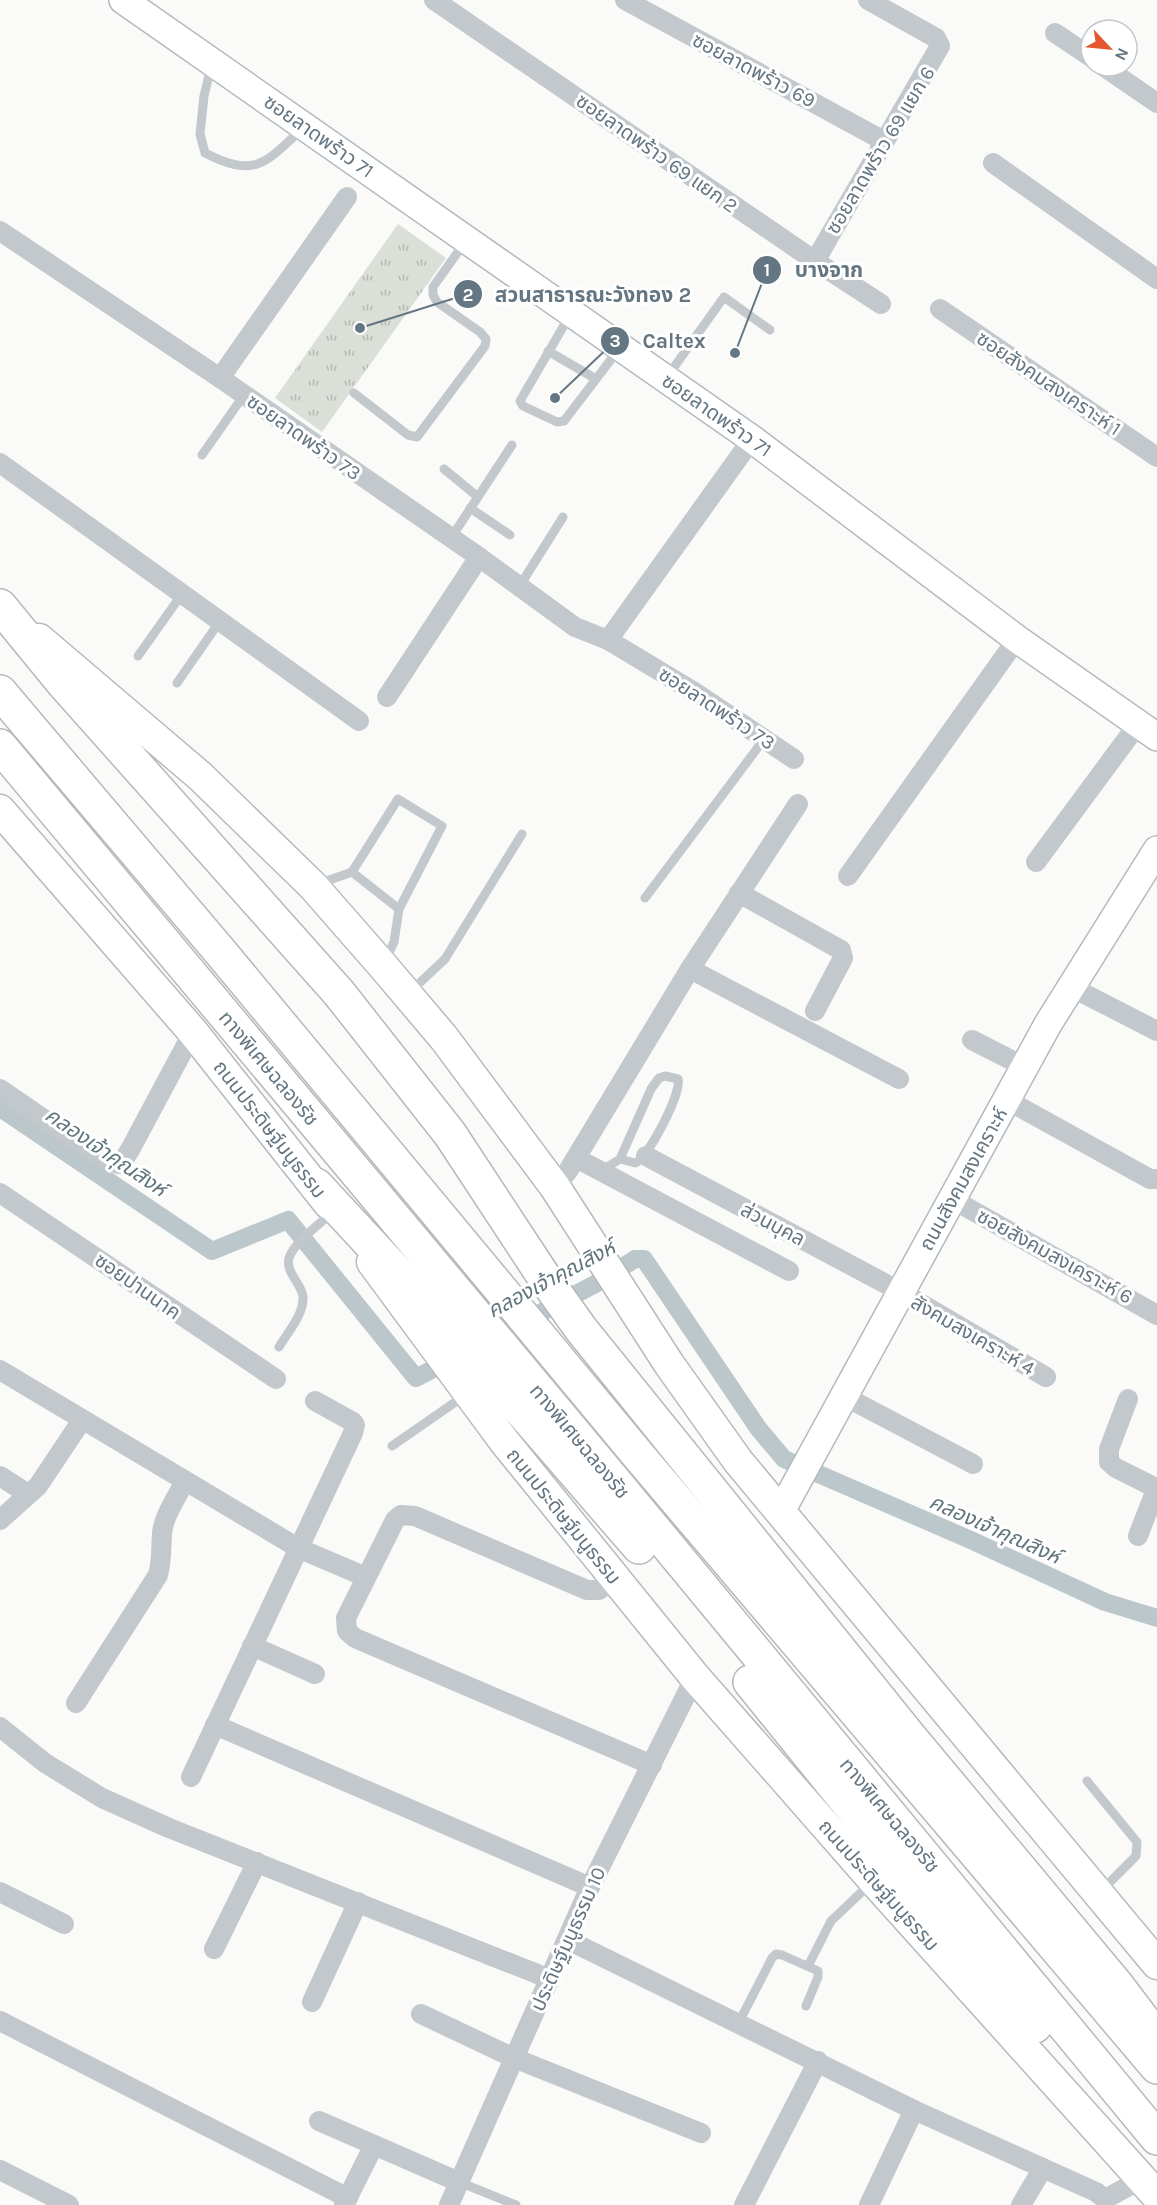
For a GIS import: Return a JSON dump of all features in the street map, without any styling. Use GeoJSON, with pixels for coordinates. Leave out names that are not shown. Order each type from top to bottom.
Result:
{"type":"FeatureCollection","features":[{"type":"Feature","properties":{"kind":"highway"},"geometry":{"type":"LineString","coordinates":[[0,606],[64,684],[339,993],[450,1134],[581,1329],[910,1737],[1108,1975],[1157,2038]]}},
{"type":"Feature","properties":{"kind":"highway","name":"ทางพิเศษฉลองรัช"},"geometry":{"type":"LineString","coordinates":[[0,692],[223,955],[638,1455],[1157,2067]]}},
{"type":"Feature","properties":{"kind":"highway","name":"ทางพิเศษฉลองรัช"},"geometry":{"type":"LineString","coordinates":[[0,746],[600,1465],[1157,2139]]}},
{"type":"Feature","properties":{"kind":"highway"},"geometry":{"type":"LineString","coordinates":[[325,1198],[454,1372],[643,1552],[956,1934],[1090,2087],[1122,2119],[1157,2147]]}},
{"type":"Feature","properties":{"kind":"main road"},"geometry":{"type":"LineString","coordinates":[[0,606],[200,776],[313,886],[383,966],[496,1106],[555,1187],[704,1416],[780,1513],[1157,1964]]}},
{"type":"Feature","properties":{"kind":"main road","name":"ถนนประดิษฐ์มนูธรรม"},"geometry":{"type":"LineString","coordinates":[[0,810],[193,1032],[325,1198]]}},
{"type":"Feature","properties":{"kind":"main road","name":"ถนนประดิษฐ์มนูธรรม"},"geometry":{"type":"LineString","coordinates":[[454,1372],[614,1579],[695,1677],[1149,2188]]}},
{"type":"Feature","properties":{"kind":"street","name":"ซอยลาดพร้าว 71"},"geometry":{"type":"LineString","coordinates":[[123,0],[752,439],[1017,639],[1148,731]]}},
{"type":"Feature","properties":{"kind":"street","name":"ซอยลาดพร้าว 69 แยก 2"},"geometry":{"type":"LineString","coordinates":[[435,0],[814,261],[881,304]]}},
{"type":"Feature","properties":{"kind":"street","name":"ซอยลาดพร้าว 69"},"geometry":{"type":"LineString","coordinates":[[625,0],[884,141]]}},
{"type":"Feature","properties":{"kind":"street","name":"ซอยลาดพร้าว 69 แยก 6"},"geometry":{"type":"LineString","coordinates":[[814,261],[940,46],[936,38],[868,0]]}},
{"type":"Feature","properties":{"kind":"street"},"geometry":{"type":"LineString","coordinates":[[1055,33],[1079,49]]}},
{"type":"Feature","properties":{"kind":"street"},"geometry":{"type":"LineString","coordinates":[[1121,78],[1157,103]]}},
{"type":"Feature","properties":{"kind":"street"},"geometry":{"type":"LineString","coordinates":[[993,163],[1157,279]]}},
{"type":"Feature","properties":{"kind":"street"},"geometry":{"type":"LineString","coordinates":[[220,378],[347,197]]}},
{"type":"Feature","properties":{"kind":"street","name":"ซอยลาดพร้าว 73"},"geometry":{"type":"LineString","coordinates":[[0,231],[220,378],[479,557],[575,627],[608,640],[696,693],[794,759]]}},
{"type":"Feature","properties":{"kind":"street","name":"ซอยสังคมสงเคราะห์ 1"},"geometry":{"type":"LineString","coordinates":[[940,309],[1157,457]]}},
{"type":"Feature","properties":{"kind":"street"},"geometry":{"type":"LineString","coordinates":[[608,640],[752,439]]}},
{"type":"Feature","properties":{"kind":"street"},"geometry":{"type":"LineString","coordinates":[[0,463],[359,721]]}},
{"type":"Feature","properties":{"kind":"street"},"geometry":{"type":"LineString","coordinates":[[387,697],[479,557]]}},
{"type":"Feature","properties":{"kind":"street"},"geometry":{"type":"LineString","coordinates":[[848,876],[1017,639]]}},
{"type":"Feature","properties":{"kind":"street"},"geometry":{"type":"LineString","coordinates":[[1036,862],[1148,731]]}},
{"type":"Feature","properties":{"kind":"street"},"geometry":{"type":"LineString","coordinates":[[555,1187],[576,1158],[690,969],[798,804]]}},
{"type":"Feature","properties":{"kind":"street","name":"ถนนสังคมสงเคราะห์"},"geometry":{"type":"LineString","coordinates":[[780,1513],[1024,1067],[1071,987],[1154,861]]}},
{"type":"Feature","properties":{"kind":"street"},"geometry":{"type":"LineString","coordinates":[[739,893],[842,950],[843,958],[815,1011]]}},
{"type":"Feature","properties":{"kind":"street"},"geometry":{"type":"LineString","coordinates":[[690,969],[899,1079]]}},
{"type":"Feature","properties":{"kind":"street"},"geometry":{"type":"LineString","coordinates":[[1071,987],[1157,1031]]}},
{"type":"Feature","properties":{"kind":"street"},"geometry":{"type":"LineString","coordinates":[[0,1089],[89,1150],[118,1164],[123,1161],[131,1148],[193,1032]]}},
{"type":"Feature","properties":{"kind":"street"},"geometry":{"type":"LineString","coordinates":[[972,1040],[1024,1067]]}},
{"type":"Feature","properties":{"kind":"street"},"geometry":{"type":"LineString","coordinates":[[1007,1100],[1150,1179],[1157,1179]]}},
{"type":"Feature","properties":{"kind":"street","name":"ส่วนบุคล"},"geometry":{"type":"LineString","coordinates":[[645,1156],[901,1292]]}},
{"type":"Feature","properties":{"kind":"street"},"geometry":{"type":"LineString","coordinates":[[576,1158],[789,1271]]}},
{"type":"Feature","properties":{"kind":"street","name":"ซอยปานนาค"},"geometry":{"type":"LineString","coordinates":[[0,1193],[276,1379]]}},
{"type":"Feature","properties":{"kind":"street","name":"ซอยสังคมสงเคราะห์ 6"},"geometry":{"type":"LineString","coordinates":[[952,1198],[1157,1315]]}},
{"type":"Feature","properties":{"kind":"street","name":"สังคมสงเคราะห์ 4"},"geometry":{"type":"LineString","coordinates":[[901,1292],[1046,1377]]}},
{"type":"Feature","properties":{"kind":"street"},"geometry":{"type":"LineString","coordinates":[[0,1370],[298,1548],[366,1578]]}},
{"type":"Feature","properties":{"kind":"street"},"geometry":{"type":"LineString","coordinates":[[844,1396],[974,1464]]}},
{"type":"Feature","properties":{"kind":"street"},"geometry":{"type":"LineString","coordinates":[[1128,1399],[1109,1449],[1109,1462],[1116,1468],[1157,1488],[1138,1536]]}},
{"type":"Feature","properties":{"kind":"street"},"geometry":{"type":"LineString","coordinates":[[191,1777],[353,1433],[355,1425],[353,1422],[315,1401]]}},
{"type":"Feature","properties":{"kind":"street"},"geometry":{"type":"LineString","coordinates":[[0,1520],[49,1471],[82,1420]]}},
{"type":"Feature","properties":{"kind":"street"},"geometry":{"type":"LineString","coordinates":[[0,1476],[28,1494]]}},
{"type":"Feature","properties":{"kind":"street"},"geometry":{"type":"LineString","coordinates":[[76,1703],[158,1575],[162,1562],[162,1532],[185,1480]]}},
{"type":"Feature","properties":{"kind":"street"},"geometry":{"type":"LineString","coordinates":[[614,1579],[599,1590],[587,1590],[415,1516],[401,1515],[395,1520],[346,1618],[347,1631],[355,1638],[652,1766]]}},
{"type":"Feature","properties":{"kind":"street"},"geometry":{"type":"LineString","coordinates":[[252,1646],[315,1674]]}},
{"type":"Feature","properties":{"kind":"street","name":"ประดิษฐ์มนูธรรม 10"},"geometry":{"type":"LineString","coordinates":[[449,2205],[590,1887],[695,1677]]}},
{"type":"Feature","properties":{"kind":"street"},"geometry":{"type":"LineString","coordinates":[[215,1725],[590,1887]]}},
{"type":"Feature","properties":{"kind":"street"},"geometry":{"type":"LineString","coordinates":[[0,1726],[45,1763],[102,1798],[550,1979]]}},
{"type":"Feature","properties":{"kind":"street"},"geometry":{"type":"LineString","coordinates":[[214,1949],[257,1862]]}},
{"type":"Feature","properties":{"kind":"street"},"geometry":{"type":"LineString","coordinates":[[0,1892],[64,1924]]}},
{"type":"Feature","properties":{"kind":"street"},"geometry":{"type":"LineString","coordinates":[[312,2002],[358,1902]]}},
{"type":"Feature","properties":{"kind":"street"},"geometry":{"type":"LineString","coordinates":[[568,1940],[739,2022],[914,2110],[1096,2192],[1104,2202],[1149,2188]]}},
{"type":"Feature","properties":{"kind":"street"},"geometry":{"type":"LineString","coordinates":[[421,2014],[514,2058],[701,2133]]}},
{"type":"Feature","properties":{"kind":"street"},"geometry":{"type":"LineString","coordinates":[[0,2021],[346,2202],[374,2145]]}},
{"type":"Feature","properties":{"kind":"street"},"geometry":{"type":"LineString","coordinates":[[744,2205],[818,2061]]}},
{"type":"Feature","properties":{"kind":"street"},"geometry":{"type":"LineString","coordinates":[[868,2205],[914,2110]]}},
{"type":"Feature","properties":{"kind":"street"},"geometry":{"type":"LineString","coordinates":[[319,2121],[459,2182]]}},
{"type":"Feature","properties":{"kind":"street"},"geometry":{"type":"LineString","coordinates":[[1021,2205],[1043,2168]]}},
{"type":"Feature","properties":{"kind":"street"},"geometry":{"type":"LineString","coordinates":[[0,2170],[69,2205]]}},
{"type":"Feature","properties":{"kind":"lane"},"geometry":{"type":"LineString","coordinates":[[212,62],[204,96],[200,134],[205,153],[224,162],[249,167],[277,152],[305,126]]}},
{"type":"Feature","properties":{"kind":"lane"},"geometry":{"type":"LineString","coordinates":[[354,393],[408,435],[417,436],[485,346],[486,339],[480,332],[437,302],[433,295],[433,287],[467,240]]}},
{"type":"Feature","properties":{"kind":"lane"},"geometry":{"type":"LineString","coordinates":[[665,379],[724,297],[771,330]]}},
{"type":"Feature","properties":{"kind":"lane"},"geometry":{"type":"LineString","coordinates":[[572,313],[520,401],[523,406],[557,422],[562,422],[621,348]]}},
{"type":"Feature","properties":{"kind":"lane"},"geometry":{"type":"LineString","coordinates":[[548,351],[596,380]]}},
{"type":"Feature","properties":{"kind":"lane"},"geometry":{"type":"LineString","coordinates":[[202,455],[244,395]]}},
{"type":"Feature","properties":{"kind":"lane"},"geometry":{"type":"LineString","coordinates":[[451,538],[512,445]]}},
{"type":"Feature","properties":{"kind":"lane"},"geometry":{"type":"LineString","coordinates":[[444,469],[478,497]]}},
{"type":"Feature","properties":{"kind":"lane"},"geometry":{"type":"LineString","coordinates":[[470,508],[510,535]]}},
{"type":"Feature","properties":{"kind":"lane"},"geometry":{"type":"LineString","coordinates":[[519,587],[563,517]]}},
{"type":"Feature","properties":{"kind":"lane"},"geometry":{"type":"LineString","coordinates":[[138,656],[182,594]]}},
{"type":"Feature","properties":{"kind":"lane"},"geometry":{"type":"LineString","coordinates":[[177,683],[220,621]]}},
{"type":"Feature","properties":{"kind":"lane"},"geometry":{"type":"LineString","coordinates":[[645,898],[765,738]]}},
{"type":"Feature","properties":{"kind":"lane"},"geometry":{"type":"LineString","coordinates":[[313,886],[352,872],[398,799],[442,826],[399,909],[394,942],[383,966]]}},
{"type":"Feature","properties":{"kind":"lane"},"geometry":{"type":"LineString","coordinates":[[407,995],[445,959],[522,834]]}},
{"type":"Feature","properties":{"kind":"lane"},"geometry":{"type":"LineString","coordinates":[[352,872],[399,909]]}},
{"type":"Feature","properties":{"kind":"lane"},"geometry":{"type":"LineString","coordinates":[[601,1171],[620,1159],[651,1089],[659,1078],[665,1076],[678,1079],[680,1085],[676,1096],[645,1156],[635,1163],[620,1159]]}},
{"type":"Feature","properties":{"kind":"lane"},"geometry":{"type":"LineString","coordinates":[[279,1347],[302,1306],[303,1296],[288,1261],[294,1249],[310,1232],[325,1198]]}},
{"type":"Feature","properties":{"kind":"lane"},"geometry":{"type":"LineString","coordinates":[[392,1446],[417,1430],[454,1372]]}},
{"type":"Feature","properties":{"kind":"lane"},"geometry":{"type":"LineString","coordinates":[[1087,1781],[1137,1842],[1138,1848],[1136,1856],[1098,1893]]}},
{"type":"Feature","properties":{"kind":"lane"},"geometry":{"type":"LineString","coordinates":[[808,1966],[831,1921],[874,1881]]}},
{"type":"Feature","properties":{"kind":"lane"},"geometry":{"type":"LineString","coordinates":[[739,2022],[776,1954],[818,1971],[818,1977],[806,2006]]}},
{"type":"Feature","properties":{"kind":"lane"},"geometry":{"type":"LineString","coordinates":[[459,2182],[516,2205]]}},
{"type":"Feature","properties":{"kind":"green space"},"geometry":{"type":"Polygon","coordinates":[[[398,224],[446,258],[322,432],[275,398],[398,224]]]}},
{"type":"Feature","properties":{"kind":"waterway","name":"คลองเจ้าคุณสิงห์"},"geometry":{"type":"LineString","coordinates":[[0,1108],[212,1251],[288,1220],[416,1378],[454,1358]]}},
{"type":"Feature","properties":{"kind":"waterway","name":"คลองเจ้าคุณสิงห์"},"geometry":{"type":"LineString","coordinates":[[489,1340],[599,1282],[635,1259],[644,1259],[758,1428],[784,1459],[973,1541],[1105,1602],[1157,1618]]}},
{"type":"Feature","properties":{"kind":"place","name":"สวนสาธารณะวังทอง 2"},"geometry":{"type":"Point","coordinates":[360,328]}},
{"type":"Feature","properties":{"kind":"place","name":"บางจาก"},"geometry":{"type":"Point","coordinates":[735,353]}},
{"type":"Feature","properties":{"kind":"place","name":"Caltex"},"geometry":{"type":"Point","coordinates":[555,398]}}]}
